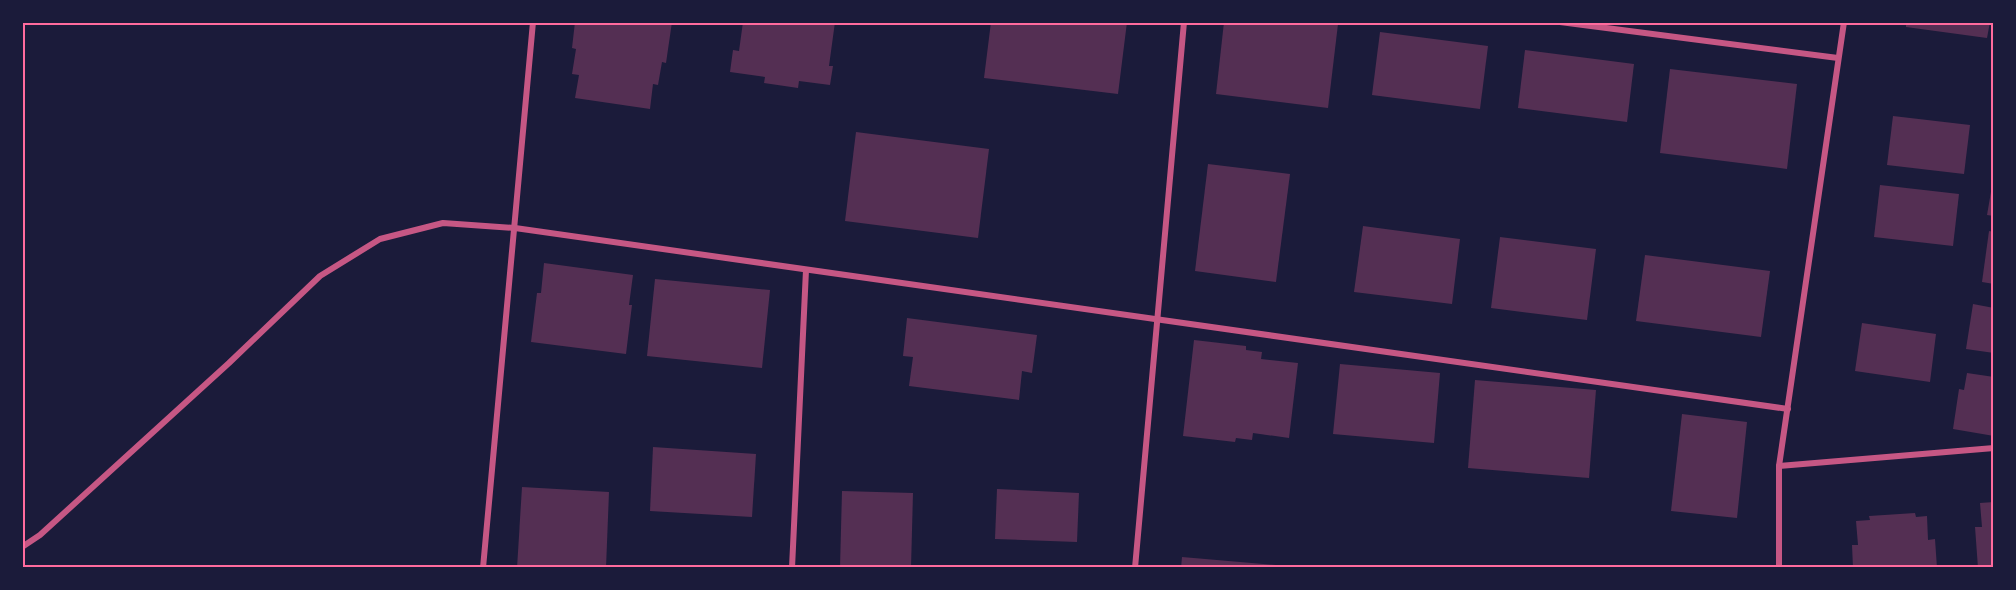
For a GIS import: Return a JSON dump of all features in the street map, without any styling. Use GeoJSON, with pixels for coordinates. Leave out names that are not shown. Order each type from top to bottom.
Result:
{"type":"FeatureCollection","features":[{"type":"Feature","properties":{"kind":"street"},"geometry":{"type":"LineString","coordinates":[[483,567],[533,22]]}},
{"type":"Feature","properties":{"kind":"street"},"geometry":{"type":"LineString","coordinates":[[1135,567],[1184,22]]}},
{"type":"Feature","properties":{"kind":"street"},"geometry":{"type":"LineString","coordinates":[[1560,22],[1838,58]]}},
{"type":"Feature","properties":{"kind":"street"},"geometry":{"type":"LineString","coordinates":[[1779,567],[1779,466],[1844,22]]}},
{"type":"Feature","properties":{"kind":"street"},"geometry":{"type":"LineString","coordinates":[[22,547],[40,535],[204,386],[320,276],[380,239],[442,223],[515,228],[1788,409]]}},
{"type":"Feature","properties":{"kind":"street"},"geometry":{"type":"LineString","coordinates":[[792,567],[806,270]]}},
{"type":"Feature","properties":{"kind":"street"},"geometry":{"type":"LineString","coordinates":[[1779,466],[1994,448]]}},
{"type":"Feature","properties":{"kind":"building"},"geometry":{"type":"Polygon","coordinates":[[[575,22],[672,22],[666,63],[662,62],[658,85],[653,84],[650,109],[575,98],[579,75],[572,74],[576,49],[572,48],[575,22]]]}},
{"type":"Feature","properties":{"kind":"building"},"geometry":{"type":"Polygon","coordinates":[[[743,22],[835,22],[829,66],[833,66],[830,85],[799,81],[798,88],[764,83],[765,77],[730,72],[733,50],[739,51],[743,22]]]}},
{"type":"Feature","properties":{"kind":"building"},"geometry":{"type":"Polygon","coordinates":[[[991,22],[1127,22],[1118,94],[984,78],[991,22]]]}},
{"type":"Feature","properties":{"kind":"building"},"geometry":{"type":"Polygon","coordinates":[[[1224,22],[1338,24],[1328,108],[1216,94],[1224,22]]]}},
{"type":"Feature","properties":{"kind":"building"},"geometry":{"type":"Polygon","coordinates":[[[1906,22],[1990,22],[1987,38],[1906,27],[1906,22]]]}},
{"type":"Feature","properties":{"kind":"building"},"geometry":{"type":"Polygon","coordinates":[[[1380,32],[1488,46],[1480,109],[1372,95],[1380,32]]]}},
{"type":"Feature","properties":{"kind":"building"},"geometry":{"type":"Polygon","coordinates":[[[1525,50],[1634,64],[1627,122],[1518,108],[1525,50]]]}},
{"type":"Feature","properties":{"kind":"building"},"geometry":{"type":"Polygon","coordinates":[[[1670,69],[1797,84],[1787,169],[1660,153],[1670,69]]]}},
{"type":"Feature","properties":{"kind":"building"},"geometry":{"type":"Polygon","coordinates":[[[1893,116],[1970,125],[1964,174],[1887,165],[1893,116]]]}},
{"type":"Feature","properties":{"kind":"building"},"geometry":{"type":"Polygon","coordinates":[[[856,132],[989,149],[978,238],[845,221],[856,132]]]}},
{"type":"Feature","properties":{"kind":"building"},"geometry":{"type":"Polygon","coordinates":[[[1208,164],[1290,174],[1276,282],[1195,271],[1208,164]]]}},
{"type":"Feature","properties":{"kind":"building"},"geometry":{"type":"Polygon","coordinates":[[[1880,185],[1959,194],[1953,246],[1874,237],[1880,185]]]}},
{"type":"Feature","properties":{"kind":"building"},"geometry":{"type":"Polygon","coordinates":[[[1992,186],[1994,186],[1994,216],[1987,215],[1992,186]]]}},
{"type":"Feature","properties":{"kind":"building"},"geometry":{"type":"Polygon","coordinates":[[[1363,226],[1460,239],[1452,304],[1354,292],[1363,226]]]}},
{"type":"Feature","properties":{"kind":"building"},"geometry":{"type":"Polygon","coordinates":[[[1989,231],[1994,232],[1994,284],[1982,282],[1989,231]]]}},
{"type":"Feature","properties":{"kind":"building"},"geometry":{"type":"Polygon","coordinates":[[[1500,237],[1596,249],[1587,320],[1491,308],[1500,237]]]}},
{"type":"Feature","properties":{"kind":"building"},"geometry":{"type":"Polygon","coordinates":[[[1645,255],[1770,271],[1761,337],[1636,321],[1645,255]]]}},
{"type":"Feature","properties":{"kind":"building"},"geometry":{"type":"Polygon","coordinates":[[[544,263],[633,275],[626,354],[531,342],[537,293],[541,293],[544,263]]]}},
{"type":"Feature","properties":{"kind":"building"},"geometry":{"type":"Polygon","coordinates":[[[655,279],[770,290],[762,368],[647,356],[655,279]]]}},
{"type":"Feature","properties":{"kind":"building"},"geometry":{"type":"Polygon","coordinates":[[[1973,304],[1994,308],[1994,353],[1966,349],[1973,304]]]}},
{"type":"Feature","properties":{"kind":"building"},"geometry":{"type":"Polygon","coordinates":[[[907,318],[1037,335],[1032,373],[1022,371],[1019,400],[909,386],[913,357],[903,356],[907,318]]]}},
{"type":"Feature","properties":{"kind":"building"},"geometry":{"type":"Polygon","coordinates":[[[1862,323],[1936,334],[1930,382],[1855,371],[1862,323]]]}},
{"type":"Feature","properties":{"kind":"building"},"geometry":{"type":"Polygon","coordinates":[[[1194,340],[1246,346],[1246,350],[1262,352],[1261,359],[1298,363],[1289,438],[1253,433],[1252,440],[1236,438],[1235,442],[1183,436],[1194,340]]]}},
{"type":"Feature","properties":{"kind":"building"},"geometry":{"type":"Polygon","coordinates":[[[1340,364],[1440,373],[1434,443],[1333,434],[1340,364]]]}},
{"type":"Feature","properties":{"kind":"building"},"geometry":{"type":"Polygon","coordinates":[[[1967,373],[1994,377],[1994,436],[1953,429],[1959,389],[1964,390],[1967,373]]]}},
{"type":"Feature","properties":{"kind":"building"},"geometry":{"type":"Polygon","coordinates":[[[1475,380],[1596,390],[1589,478],[1468,468],[1475,380]]]}},
{"type":"Feature","properties":{"kind":"building"},"geometry":{"type":"Polygon","coordinates":[[[1682,414],[1747,422],[1737,518],[1671,511],[1682,414]]]}},
{"type":"Feature","properties":{"kind":"building"},"geometry":{"type":"Polygon","coordinates":[[[653,447],[756,454],[752,517],[650,511],[653,447]]]}},
{"type":"Feature","properties":{"kind":"building"},"geometry":{"type":"Polygon","coordinates":[[[522,487],[609,492],[606,568],[517,568],[522,487]]]}},
{"type":"Feature","properties":{"kind":"building"},"geometry":{"type":"Polygon","coordinates":[[[997,489],[1079,493],[1077,542],[995,539],[997,489]]]}},
{"type":"Feature","properties":{"kind":"building"},"geometry":{"type":"Polygon","coordinates":[[[842,491],[913,493],[911,568],[840,568],[842,491]]]}},
{"type":"Feature","properties":{"kind":"building"},"geometry":{"type":"Polygon","coordinates":[[[1994,502],[1994,568],[1978,568],[1975,527],[1982,527],[1980,503],[1994,502]]]}},
{"type":"Feature","properties":{"kind":"building"},"geometry":{"type":"Polygon","coordinates":[[[1915,513],[1916,517],[1927,516],[1928,540],[1935,539],[1937,568],[1853,568],[1852,545],[1858,545],[1856,521],[1870,520],[1869,516],[1915,513]]]}},
{"type":"Feature","properties":{"kind":"building"},"geometry":{"type":"Polygon","coordinates":[[[1182,557],[1287,566],[1287,568],[1181,568],[1182,557]]]}}]}
